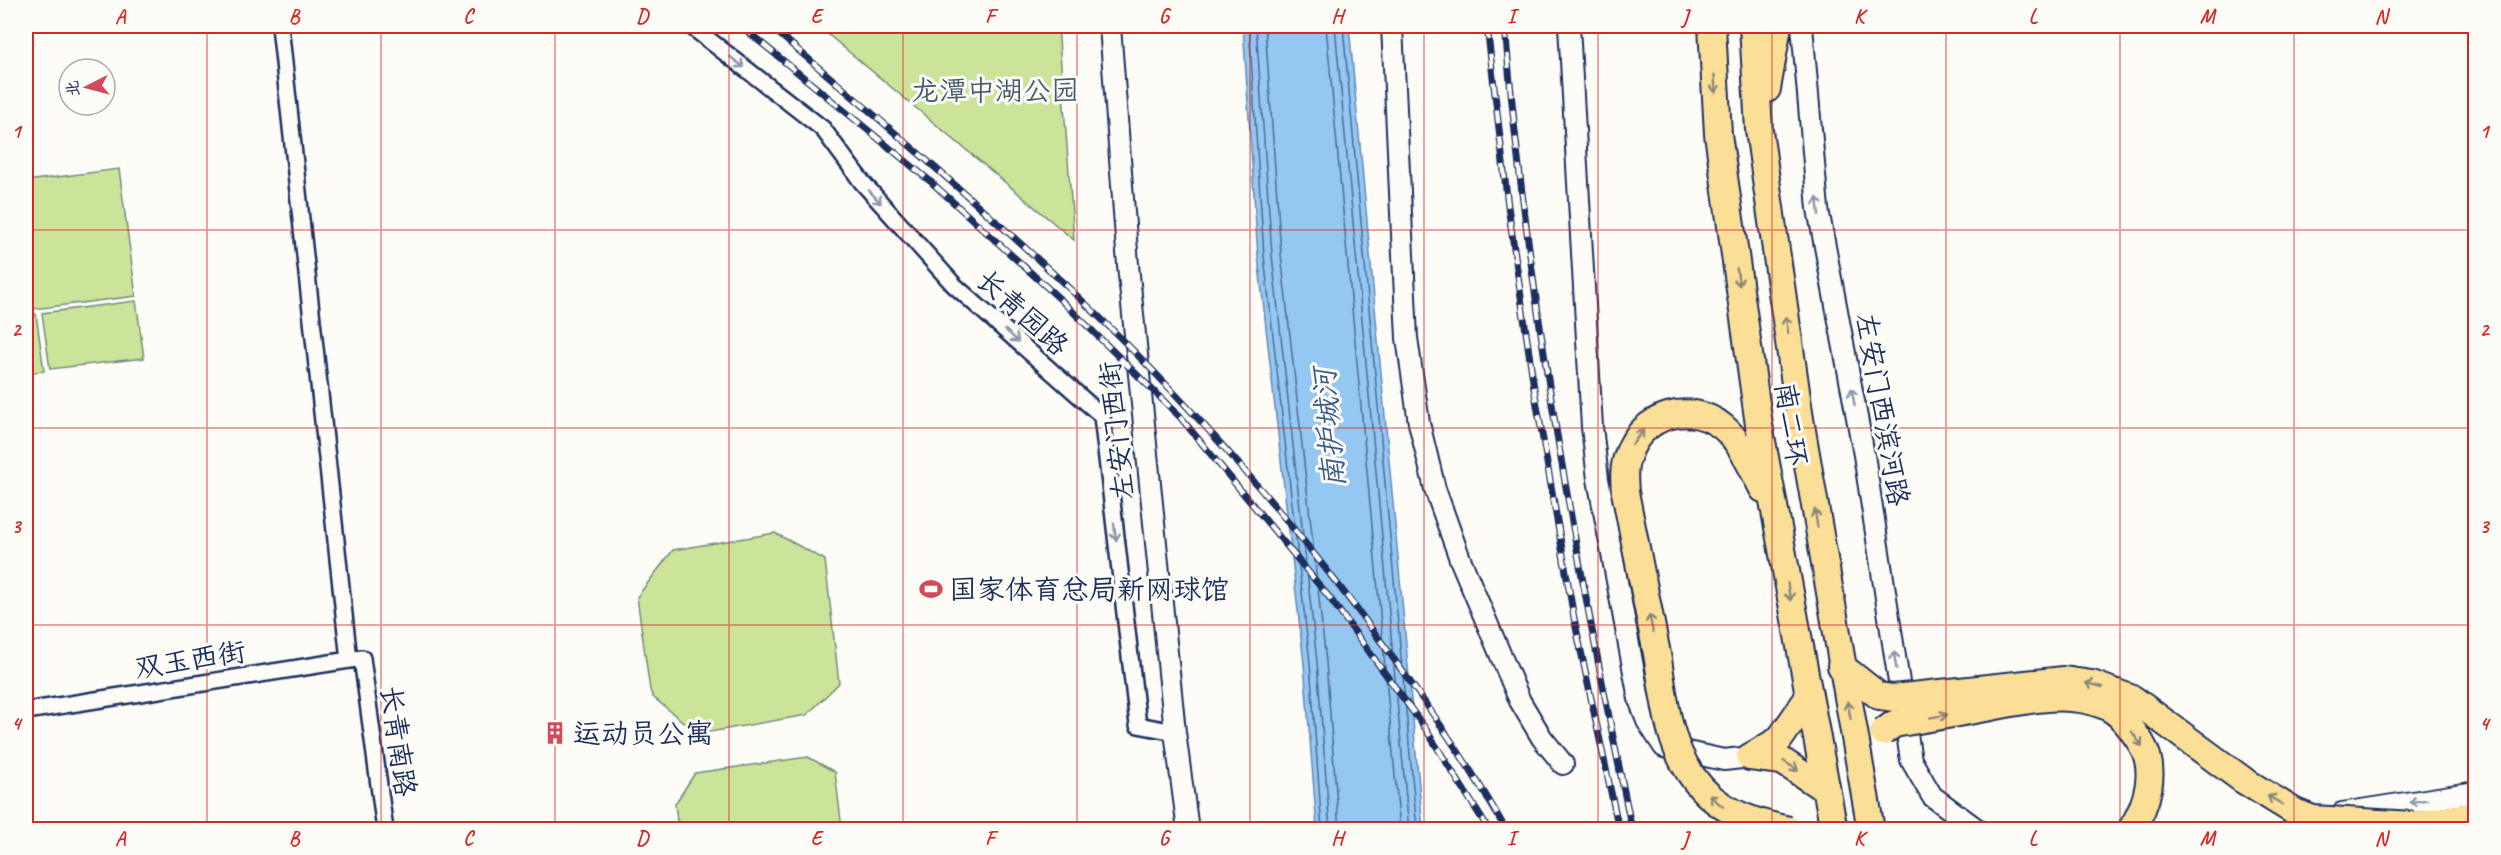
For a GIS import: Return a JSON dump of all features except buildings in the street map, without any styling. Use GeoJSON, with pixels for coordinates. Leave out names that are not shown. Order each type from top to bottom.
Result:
{"type":"FeatureCollection","features":[{"type":"Feature","properties":{"kind":"highway","name":"南二环"},"geometry":{"type":"LineString","coordinates":[[1712,26],[1720,146],[1759,425],[1834,830]]}},
{"type":"Feature","properties":{"kind":"highway","name":"南二环"},"geometry":{"type":"LineString","coordinates":[[1753,26],[1760,130],[1800,419],[1871,830]]}},
{"type":"Feature","properties":{"kind":"highway"},"geometry":{"type":"LineString","coordinates":[[1760,130],[1778,26]]}},
{"type":"Feature","properties":{"kind":"highway"},"geometry":{"type":"LineString","coordinates":[[1775,514],[1739,443],[1711,419],[1698,414],[1685,413],[1654,421],[1642,430],[1627,456],[1624,474],[1625,492],[1670,721],[1681,759],[1692,777],[1726,809],[1746,819],[1789,830]]}},
{"type":"Feature","properties":{"kind":"highway"},"geometry":{"type":"LineString","coordinates":[[1841,666],[1879,696],[1893,698],[2052,681],[2092,684],[2133,699],[2243,780],[2295,812],[2313,819],[2413,825]]}},
{"type":"Feature","properties":{"kind":"highway"},"geometry":{"type":"LineString","coordinates":[[1860,770],[1867,750],[1874,740],[1894,724],[2042,698],[2070,697],[2104,705],[2122,717],[2146,752],[2149,776],[2147,799],[2131,830]]}},
{"type":"Feature","properties":{"kind":"highway"},"geometry":{"type":"LineString","coordinates":[[1750,757],[1779,740],[1808,699]]}},
{"type":"Feature","properties":{"kind":"highway"},"geometry":{"type":"LineString","coordinates":[[1750,757],[1782,761],[1826,790]]}},
{"type":"Feature","properties":{"kind":"main road"},"geometry":{"type":"LineString","coordinates":[[2378,830],[2475,814]]}},
{"type":"Feature","properties":{"kind":"street","name":"长青南路"},"geometry":{"type":"LineString","coordinates":[[280,26],[356,659],[385,830]]}},
{"type":"Feature","properties":{"kind":"street","name":"长青园路"},"geometry":{"type":"LineString","coordinates":[[691,26],[823,129],[862,182],[954,285],[1102,416],[1138,725],[1175,732]]}},
{"type":"Feature","properties":{"kind":"street","name":"左安门西街"},"geometry":{"type":"LineString","coordinates":[[1110,26],[1128,265],[1175,732],[1188,830]]}},
{"type":"Feature","properties":{"kind":"street"},"geometry":{"type":"LineString","coordinates":[[1392,26],[1407,338],[1419,423],[1434,489],[1460,559],[1520,701],[1542,738],[1563,764]]}},
{"type":"Feature","properties":{"kind":"street"},"geometry":{"type":"LineString","coordinates":[[1569,26],[1592,426],[1598,479],[1639,699],[1647,721],[1664,747],[1724,760],[1750,757]]}},
{"type":"Feature","properties":{"kind":"street","name":"左安门西滨河路"},"geometry":{"type":"LineString","coordinates":[[1802,26],[1818,209],[1864,455],[1911,760],[1932,796],[1978,830]]}},
{"type":"Feature","properties":{"kind":"street","name":"双玉西街"},"geometry":{"type":"LineString","coordinates":[[26,711],[356,659]]}},
{"type":"Feature","properties":{"kind":"street"},"geometry":{"type":"LineString","coordinates":[[2323,830],[2321,817],[2475,792]]}},
{"type":"Feature","properties":{"kind":"green space","name":"龙潭中湖公园"},"geometry":{"type":"Polygon","coordinates":[[[818,26],[1058,26],[1074,240],[818,26]]]}},
{"type":"Feature","properties":{"kind":"green space"},"geometry":{"type":"Polygon","coordinates":[[[119,169],[136,296],[26,310],[26,181],[119,169]]]}},
{"type":"Feature","properties":{"kind":"green space"},"geometry":{"type":"Polygon","coordinates":[[[136,301],[144,358],[50,369],[42,313],[136,301]]]}},
{"type":"Feature","properties":{"kind":"green space"},"geometry":{"type":"Polygon","coordinates":[[[36,314],[44,371],[26,373],[26,315],[36,314]]]}},
{"type":"Feature","properties":{"kind":"green space"},"geometry":{"type":"Polygon","coordinates":[[[775,533],[825,560],[839,683],[807,715],[698,734],[653,697],[650,690],[637,597],[673,550],[775,533]]]}},
{"type":"Feature","properties":{"kind":"green space"},"geometry":{"type":"Polygon","coordinates":[[[808,757],[835,772],[842,829],[678,829],[675,804],[695,773],[808,757]]]}},
{"type":"Feature","properties":{"kind":"water","name":"南护城河"},"geometry":{"type":"Polygon","coordinates":[[[1243,26],[1349,26],[1423,829],[1317,829],[1304,664],[1258,257],[1243,26]]]}},
{"type":"Feature","properties":{"kind":"railway"},"geometry":{"type":"LineString","coordinates":[[741,26],[930,181],[1062,301],[1180,417],[1329,597],[1425,728],[1489,830]]}},
{"type":"Feature","properties":{"kind":"railway"},"geometry":{"type":"LineString","coordinates":[[770,26],[998,223],[1115,332],[1198,419],[1277,509],[1352,603],[1450,739],[1506,830]]}},
{"type":"Feature","properties":{"kind":"railway"},"geometry":{"type":"LineString","coordinates":[[1487,26],[1508,206],[1534,388],[1574,618],[1619,830]]}},
{"type":"Feature","properties":{"kind":"railway"},"geometry":{"type":"LineString","coordinates":[[1505,26],[1526,228],[1540,329],[1573,530],[1632,830]]}},
{"type":"Feature","properties":{"kind":"place","name":"国家体育总局新网球馆"},"geometry":{"type":"Point","coordinates":[931,589]}},
{"type":"Feature","properties":{"kind":"place","name":"运动员公寓"},"geometry":{"type":"Point","coordinates":[555,733]}}]}
